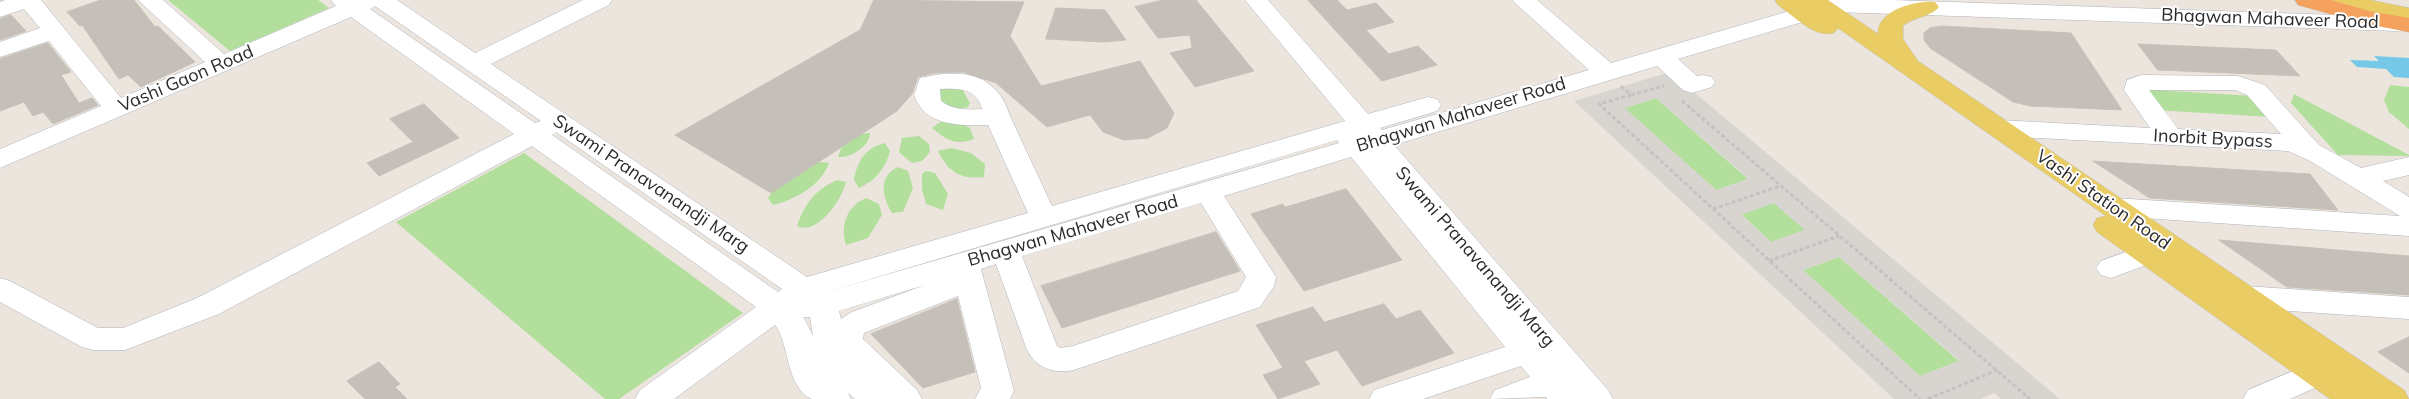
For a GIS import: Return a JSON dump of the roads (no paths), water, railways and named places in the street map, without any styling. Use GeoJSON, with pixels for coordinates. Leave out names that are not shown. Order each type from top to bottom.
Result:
{"type":"FeatureCollection","features":[{"type":"Feature","properties":{"kind":"highway"},"geometry":{"type":"LineString","coordinates":[[2306,0],[2406,21]]}},
{"type":"Feature","properties":{"kind":"main road"},"geometry":{"type":"LineString","coordinates":[[2337,0],[2406,21]]}},
{"type":"Feature","properties":{"kind":"main road","name":"Vashi Station Road"},"geometry":{"type":"LineString","coordinates":[[1800,3],[1914,70],[2119,211],[2159,250],[2245,297],[2393,399]]}},
{"type":"Feature","properties":{"kind":"main road","name":"Vashi Station Road"},"geometry":{"type":"LineString","coordinates":[[1800,3],[2159,250],[2317,373],[2354,399]]}},
{"type":"Feature","properties":{"kind":"main road"},"geometry":{"type":"LineString","coordinates":[[1914,70],[1894,46],[1888,31],[1890,23],[1898,16],[1927,7]]}},
{"type":"Feature","properties":{"kind":"street"},"geometry":{"type":"LineString","coordinates":[[0,10],[28,0],[118,108]]}},
{"type":"Feature","properties":{"kind":"street"},"geometry":{"type":"LineString","coordinates":[[149,0],[221,64]]}},
{"type":"Feature","properties":{"kind":"street","name":"Swami Pranavanandji Marg"},"geometry":{"type":"LineString","coordinates":[[382,0],[813,297]]}},
{"type":"Feature","properties":{"kind":"street"},"geometry":{"type":"LineString","coordinates":[[474,63],[601,0]]}},
{"type":"Feature","properties":{"kind":"street","name":"Swami Pranavanandji Marg"},"geometry":{"type":"LineString","coordinates":[[1235,0],[1360,136]]}},
{"type":"Feature","properties":{"kind":"street","name":"Swami Pranavanandji Marg"},"geometry":{"type":"LineString","coordinates":[[1256,0],[1360,136],[1432,222],[1597,399]]}},
{"type":"Feature","properties":{"kind":"street"},"geometry":{"type":"LineString","coordinates":[[1523,0],[1598,65]]}},
{"type":"Feature","properties":{"kind":"street","name":"Bhagwan Mahaveer Road"},"geometry":{"type":"LineString","coordinates":[[2074,0],[2250,2],[2320,21]]}},
{"type":"Feature","properties":{"kind":"street","name":"Vashi Gaon Road"},"geometry":{"type":"LineString","coordinates":[[0,159],[221,64],[355,3]]}},
{"type":"Feature","properties":{"kind":"street","name":"Swami Pranavanandji Marg"},"geometry":{"type":"LineString","coordinates":[[355,3],[533,135],[779,308],[796,330],[802,364],[812,381],[835,399]]}},
{"type":"Feature","properties":{"kind":"street","name":"Bhagwan Mahaveer Road"},"geometry":{"type":"LineString","coordinates":[[1598,65],[1660,56],[1800,3]]}},
{"type":"Feature","properties":{"kind":"street","name":"Bhagwan Mahaveer Road"},"geometry":{"type":"LineString","coordinates":[[779,308],[1044,218],[1360,136],[1800,3],[2320,21],[2406,21]]}},
{"type":"Feature","properties":{"kind":"street"},"geometry":{"type":"LineString","coordinates":[[0,50],[55,31]]}},
{"type":"Feature","properties":{"kind":"street"},"geometry":{"type":"LineString","coordinates":[[1660,56],[1692,85],[1703,82]]}},
{"type":"Feature","properties":{"kind":"street"},"geometry":{"type":"LineString","coordinates":[[2170,136],[2136,90],[2136,85],[2141,82],[2238,83],[2248,86],[2256,90],[2306,147]]}},
{"type":"Feature","properties":{"kind":"street"},"geometry":{"type":"LineString","coordinates":[[997,116],[1044,218]]}},
{"type":"Feature","properties":{"kind":"street"},"geometry":{"type":"LineString","coordinates":[[0,289],[93,338],[126,338],[208,306],[559,121]]}},
{"type":"Feature","properties":{"kind":"street","name":"Inorbit Bypass"},"geometry":{"type":"LineString","coordinates":[[1999,128],[2292,143],[2306,147],[2409,209]]}},
{"type":"Feature","properties":{"kind":"street","name":"Bhagwan Mahaveer Road"},"geometry":{"type":"LineString","coordinates":[[813,297],[967,271],[1006,251],[1208,191],[1360,136]]}},
{"type":"Feature","properties":{"kind":"street"},"geometry":{"type":"LineString","coordinates":[[2358,178],[2409,166]]}},
{"type":"Feature","properties":{"kind":"street"},"geometry":{"type":"LineString","coordinates":[[1006,251],[1042,350],[1050,359],[1059,361],[1074,358],[1250,299],[1255,294],[1261,277],[1208,191]]}},
{"type":"Feature","properties":{"kind":"street"},"geometry":{"type":"LineString","coordinates":[[2119,211],[2409,226]]}},
{"type":"Feature","properties":{"kind":"street"},"geometry":{"type":"LineString","coordinates":[[2119,211],[2409,233]]}},
{"type":"Feature","properties":{"kind":"street","name":"Swami Pranavanandji Marg"},"geometry":{"type":"LineString","coordinates":[[1432,222],[1527,352],[1559,390]]}},
{"type":"Feature","properties":{"kind":"street"},"geometry":{"type":"LineString","coordinates":[[2111,268],[2159,250]]}},
{"type":"Feature","properties":{"kind":"street"},"geometry":{"type":"LineString","coordinates":[[906,399],[850,345],[848,340],[851,327],[967,271],[998,392],[991,399]]}},
{"type":"Feature","properties":{"kind":"street"},"geometry":{"type":"LineString","coordinates":[[813,297],[834,365],[878,399]]}},
{"type":"Feature","properties":{"kind":"street"},"geometry":{"type":"LineString","coordinates":[[2245,297],[2409,308]]}},
{"type":"Feature","properties":{"kind":"street"},"geometry":{"type":"LineString","coordinates":[[651,399],[779,308]]}},
{"type":"Feature","properties":{"kind":"street"},"geometry":{"type":"LineString","coordinates":[[2275,318],[2409,318]]}},
{"type":"Feature","properties":{"kind":"street"},"geometry":{"type":"LineString","coordinates":[[1385,399],[1527,352]]}},
{"type":"Feature","properties":{"kind":"street"},"geometry":{"type":"LineString","coordinates":[[2259,399],[2317,373]]}},
{"type":"Feature","properties":{"kind":"street"},"geometry":{"type":"LineString","coordinates":[[1506,399],[1559,390]]}},
{"type":"Feature","properties":{"kind":"water"},"geometry":{"type":"Polygon","coordinates":[[[2374,56],[2409,58],[2409,78],[2394,77],[2386,69],[2357,67],[2350,60],[2379,61],[2374,56]]]}}]}
